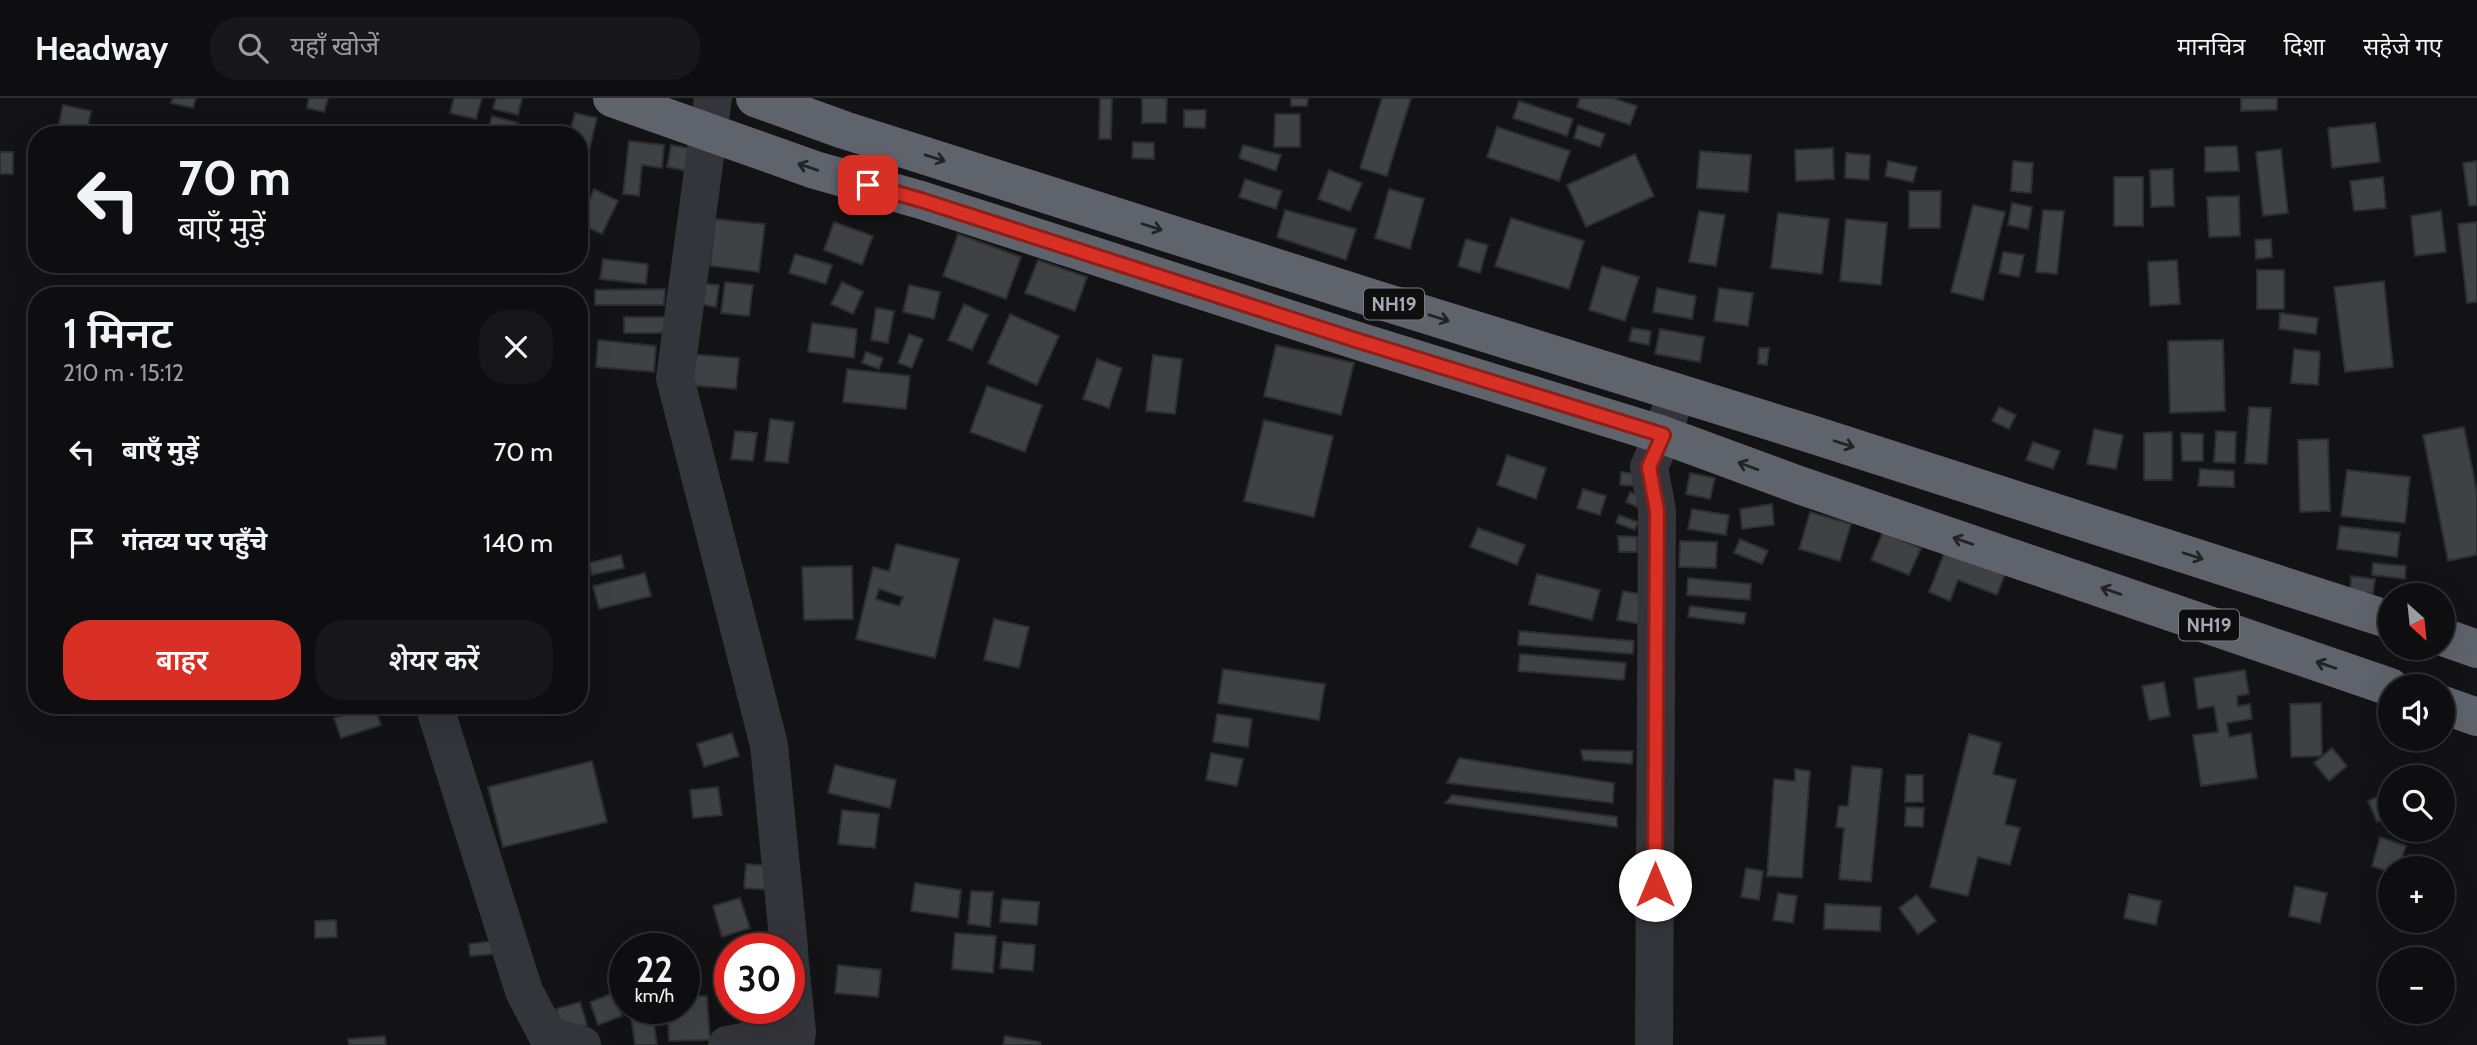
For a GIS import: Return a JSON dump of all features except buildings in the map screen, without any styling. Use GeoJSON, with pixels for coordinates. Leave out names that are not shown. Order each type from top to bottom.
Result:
{"type":"FeatureCollection","features":[{"type":"Feature","properties":{"kind":"highway","name":"NH19"},"geometry":{"type":"LineString","coordinates":[[612,98],[711,115],[815,170],[921,200],[1372,346],[1663,435],[1799,485],[2378,683]]}},
{"type":"Feature","properties":{"kind":"highway","name":"NH19"},"geometry":{"type":"LineString","coordinates":[[754,98],[856,134],[1375,299],[1676,391],[2378,616]]}},
{"type":"Feature","properties":{"kind":"highway"},"geometry":{"type":"LineString","coordinates":[[2455,642],[2477,649]]}},
{"type":"Feature","properties":{"kind":"highway"},"geometry":{"type":"LineString","coordinates":[[2455,709],[2477,717]]}},
{"type":"Feature","properties":{"kind":"street"},"geometry":{"type":"LineString","coordinates":[[711,115],[675,378],[769,745],[787,933]]}},
{"type":"Feature","properties":{"kind":"street"},"geometry":{"type":"LineString","coordinates":[[1654,1045],[1657,511],[1649,467],[1663,435],[1676,391]]}},
{"type":"Feature","properties":{"kind":"street"},"geometry":{"type":"LineString","coordinates":[[437,714],[524,990],[547,1035],[582,1045]]}},
{"type":"Feature","properties":{"kind":"street"},"geometry":{"type":"LineString","coordinates":[[727,1045],[796,1038]]}},
{"type":"Feature","properties":{"kind":"route"},"geometry":{"type":"LineString","coordinates":[[868,185],[1663,435],[1649,467],[1657,511],[1655,885]]}}]}
